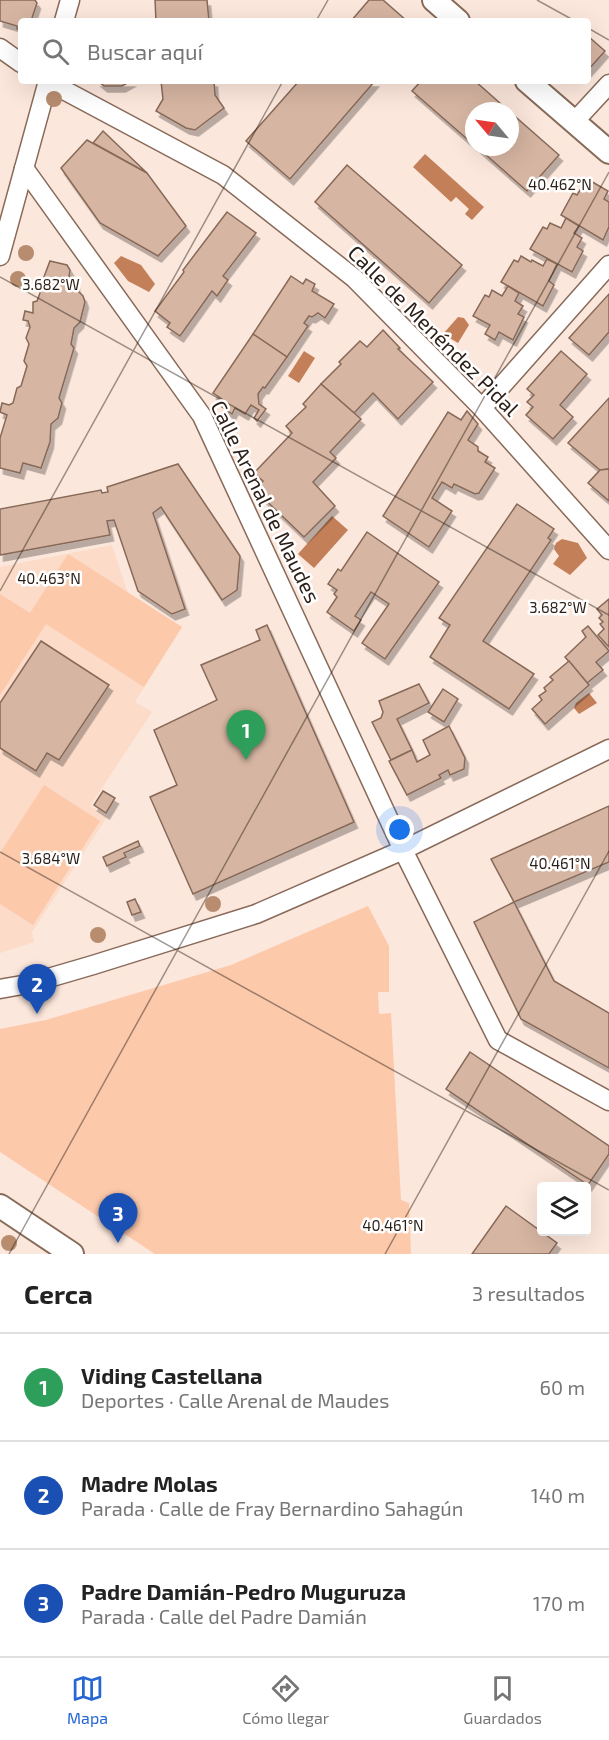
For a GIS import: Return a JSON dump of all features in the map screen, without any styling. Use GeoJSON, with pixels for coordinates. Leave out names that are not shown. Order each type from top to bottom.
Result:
{"type":"FeatureCollection","features":[{"type":"Feature","properties":{"kind":"street"},"geometry":{"type":"LineString","coordinates":[[65,18],[70,0]]}},
{"type":"Feature","properties":{"kind":"street"},"geometry":{"type":"LineString","coordinates":[[435,0],[456,18]]}},
{"type":"Feature","properties":{"kind":"street"},"geometry":{"type":"LineString","coordinates":[[0,48],[18,61]]}},
{"type":"Feature","properties":{"kind":"street"},"geometry":{"type":"LineString","coordinates":[[0,256],[46,84]]}},
{"type":"Feature","properties":{"kind":"street","name":"Calle de Menéndez Pidal"},"geometry":{"type":"LineString","coordinates":[[53,84],[223,174],[354,278],[482,408],[609,550]]}},
{"type":"Feature","properties":{"kind":"street"},"geometry":{"type":"LineString","coordinates":[[530,84],[609,152]]}},
{"type":"Feature","properties":{"kind":"street"},"geometry":{"type":"LineString","coordinates":[[574,122],[609,84]]}},
{"type":"Feature","properties":{"kind":"street","name":"Calle Arenal de Maudes"},"geometry":{"type":"LineString","coordinates":[[24,168],[202,416],[403,850],[498,1041],[609,1101]]}},
{"type":"Feature","properties":{"kind":"street"},"geometry":{"type":"LineString","coordinates":[[482,408],[609,265]]}},
{"type":"Feature","properties":{"kind":"street"},"geometry":{"type":"LineString","coordinates":[[0,989],[71,972],[256,914],[403,850],[609,749]]}},
{"type":"Feature","properties":{"kind":"street"},"geometry":{"type":"LineString","coordinates":[[0,1206],[72,1254]]}},
{"type":"Feature","properties":{"kind":"shaded area"},"geometry":{"type":"Polygon","coordinates":[[[425,154],[484,207],[472,220],[465,214],[469,209],[456,197],[451,202],[413,167],[425,154]]]}},
{"type":"Feature","properties":{"kind":"shaded area"},"geometry":{"type":"Polygon","coordinates":[[[121,256],[141,265],[155,284],[149,292],[128,281],[114,263],[121,256]]]}},
{"type":"Feature","properties":{"kind":"shaded area"},"geometry":{"type":"Polygon","coordinates":[[[458,317],[464,318],[469,325],[458,343],[443,334],[458,317]]]}},
{"type":"Feature","properties":{"kind":"shaded area"},"geometry":{"type":"Polygon","coordinates":[[[304,351],[315,358],[299,383],[288,376],[304,351]]]}},
{"type":"Feature","properties":{"kind":"shaded area"},"geometry":{"type":"Polygon","coordinates":[[[332,516],[348,530],[314,568],[298,554],[332,516]]]}},
{"type":"Feature","properties":{"kind":"shaded area"},"geometry":{"type":"Polygon","coordinates":[[[562,539],[578,543],[587,558],[570,575],[553,564],[559,556],[554,549],[556,543],[562,539]]]}},
{"type":"Feature","properties":{"kind":"shaded area"},"geometry":{"type":"Polygon","coordinates":[[[112,545],[128,593],[182,627],[135,702],[152,712],[90,806],[107,817],[32,932],[34,942],[0,953],[0,567],[112,545]]]}},
{"type":"Feature","properties":{"kind":"shaded area"},"geometry":{"type":"Polygon","coordinates":[[[68,554],[182,627],[144,687],[46,624],[0,695],[0,594],[30,613],[68,554]]]}},
{"type":"Feature","properties":{"kind":"shaded area"},"geometry":{"type":"Polygon","coordinates":[[[589,693],[597,703],[579,714],[574,708],[576,703],[589,693]]]}},
{"type":"Feature","properties":{"kind":"shaded area"},"geometry":{"type":"Polygon","coordinates":[[[44,785],[100,821],[33,925],[0,904],[0,853],[44,785]]]}},
{"type":"Feature","properties":{"kind":"shaded area"},"geometry":{"type":"Polygon","coordinates":[[[368,906],[389,946],[389,992],[378,992],[379,1014],[391,1013],[401,1200],[409,1203],[411,1254],[155,1254],[0,1152],[0,1029],[46,1020],[231,965],[368,906]]]}},
{"type":"Feature","properties":{"kind":"building"},"geometry":{"type":"Polygon","coordinates":[[[0,0],[35,0],[37,3],[32,18],[18,18],[18,29],[17,26],[0,21],[0,0]]]}},
{"type":"Feature","properties":{"kind":"building"},"geometry":{"type":"Polygon","coordinates":[[[155,0],[207,0],[209,18],[156,18],[155,0]]]}},
{"type":"Feature","properties":{"kind":"building"},"geometry":{"type":"Polygon","coordinates":[[[369,0],[383,0],[404,18],[354,18],[369,0]]]}},
{"type":"Feature","properties":{"kind":"building"},"geometry":{"type":"Polygon","coordinates":[[[591,39],[605,51],[591,67],[591,39]]]}},
{"type":"Feature","properties":{"kind":"building"},"geometry":{"type":"Polygon","coordinates":[[[102,84],[126,84],[122,86],[102,84]]]}},
{"type":"Feature","properties":{"kind":"building"},"geometry":{"type":"Polygon","coordinates":[[[161,84],[214,84],[215,95],[224,108],[195,130],[186,128],[156,111],[163,99],[161,84]]]}},
{"type":"Feature","properties":{"kind":"building"},"geometry":{"type":"Polygon","coordinates":[[[296,84],[372,84],[290,179],[246,141],[296,84]]]}},
{"type":"Feature","properties":{"kind":"building"},"geometry":{"type":"Polygon","coordinates":[[[418,84],[478,84],[499,102],[465,102],[465,137],[412,91],[418,84]]]}},
{"type":"Feature","properties":{"kind":"building"},"geometry":{"type":"Polygon","coordinates":[[[519,120],[559,155],[527,191],[487,156],[519,156],[519,120]]]}},
{"type":"Feature","properties":{"kind":"building"},"geometry":{"type":"Polygon","coordinates":[[[103,131],[147,173],[93,143],[103,131]]]}},
{"type":"Feature","properties":{"kind":"building"},"geometry":{"type":"Polygon","coordinates":[[[87,140],[147,173],[186,226],[158,256],[100,223],[61,168],[87,140]]]}},
{"type":"Feature","properties":{"kind":"building"},"geometry":{"type":"Polygon","coordinates":[[[347,165],[462,265],[429,303],[315,202],[347,165]]]}},
{"type":"Feature","properties":{"kind":"building"},"geometry":{"type":"Polygon","coordinates":[[[589,180],[608,191],[604,199],[609,202],[609,227],[603,240],[561,215],[573,193],[577,195],[580,190],[584,191],[589,180]]]}},
{"type":"Feature","properties":{"kind":"building"},"geometry":{"type":"Polygon","coordinates":[[[227,212],[256,233],[223,276],[228,280],[217,296],[212,291],[180,336],[167,327],[170,323],[155,311],[227,212]]]}},
{"type":"Feature","properties":{"kind":"building"},"geometry":{"type":"Polygon","coordinates":[[[566,218],[579,226],[574,233],[582,238],[577,247],[583,251],[572,272],[530,249],[543,227],[547,229],[550,223],[561,228],[566,218]]]}},
{"type":"Feature","properties":{"kind":"building"},"geometry":{"type":"Polygon","coordinates":[[[521,256],[543,266],[547,259],[557,264],[549,281],[554,285],[543,306],[501,282],[514,260],[518,262],[521,256]]]}},
{"type":"Feature","properties":{"kind":"building"},"geometry":{"type":"Polygon","coordinates":[[[50,261],[67,265],[70,270],[69,277],[75,279],[77,290],[85,302],[80,322],[74,328],[71,344],[74,348],[59,398],[62,403],[58,418],[51,424],[50,442],[41,468],[23,463],[20,473],[0,468],[0,438],[7,415],[0,412],[2,403],[9,405],[13,403],[17,388],[21,386],[27,366],[24,361],[29,344],[26,338],[30,327],[28,321],[23,320],[25,311],[33,313],[33,302],[37,301],[40,293],[38,289],[50,261]]]}},
{"type":"Feature","properties":{"kind":"building"},"geometry":{"type":"Polygon","coordinates":[[[291,276],[303,284],[306,279],[315,284],[312,291],[334,304],[325,318],[318,313],[312,317],[309,316],[304,323],[308,326],[287,357],[253,334],[291,276]]]}},
{"type":"Feature","properties":{"kind":"building"},"geometry":{"type":"Polygon","coordinates":[[[508,286],[519,293],[515,301],[523,306],[518,314],[524,317],[513,340],[499,332],[495,340],[485,334],[490,325],[473,316],[485,295],[489,297],[492,290],[502,296],[508,286]]]}},
{"type":"Feature","properties":{"kind":"building"},"geometry":{"type":"Polygon","coordinates":[[[609,294],[609,332],[589,355],[569,338],[609,294]]]}},
{"type":"Feature","properties":{"kind":"building"},"geometry":{"type":"Polygon","coordinates":[[[383,330],[400,348],[398,349],[433,382],[398,419],[373,393],[354,413],[321,384],[360,341],[367,347],[383,330]]]}},
{"type":"Feature","properties":{"kind":"building"},"geometry":{"type":"Polygon","coordinates":[[[253,334],[287,357],[265,388],[263,387],[258,394],[259,404],[266,409],[257,421],[254,418],[259,410],[251,405],[245,414],[235,408],[232,414],[222,407],[225,401],[213,393],[253,334]]]}},
{"type":"Feature","properties":{"kind":"building"},"geometry":{"type":"Polygon","coordinates":[[[561,351],[587,374],[560,405],[573,417],[553,439],[526,415],[533,407],[527,402],[534,395],[527,389],[561,351]]]}},
{"type":"Feature","properties":{"kind":"building"},"geometry":{"type":"Polygon","coordinates":[[[321,384],[361,419],[330,452],[336,458],[313,482],[335,506],[304,537],[255,490],[263,481],[254,473],[292,433],[286,426],[306,407],[303,404],[321,384]]]}},
{"type":"Feature","properties":{"kind":"building"},"geometry":{"type":"Polygon","coordinates":[[[609,398],[609,469],[600,470],[568,443],[609,398]]]}},
{"type":"Feature","properties":{"kind":"building"},"geometry":{"type":"Polygon","coordinates":[[[467,411],[478,424],[468,440],[478,447],[478,451],[488,457],[485,462],[495,468],[479,493],[475,494],[454,484],[452,488],[442,482],[432,498],[452,511],[429,547],[383,516],[448,412],[461,420],[467,411]]]}},
{"type":"Feature","properties":{"kind":"building"},"geometry":{"type":"Polygon","coordinates":[[[178,464],[240,556],[237,590],[222,600],[161,507],[153,513],[185,609],[172,614],[138,591],[114,520],[107,521],[110,535],[0,555],[0,509],[101,490],[102,493],[108,492],[107,487],[178,464]]]}},
{"type":"Feature","properties":{"kind":"building"},"geometry":{"type":"Polygon","coordinates":[[[609,469],[609,501],[588,483],[600,470],[609,469]]]}},
{"type":"Feature","properties":{"kind":"building"},"geometry":{"type":"Polygon","coordinates":[[[517,504],[554,529],[548,538],[551,540],[483,641],[534,674],[509,709],[430,657],[450,625],[439,618],[517,504]]]}},
{"type":"Feature","properties":{"kind":"building"},"geometry":{"type":"Polygon","coordinates":[[[367,532],[439,582],[385,659],[362,643],[389,604],[371,592],[355,616],[361,620],[354,631],[327,612],[337,597],[334,594],[337,590],[328,584],[338,569],[341,571],[367,532]]]}},
{"type":"Feature","properties":{"kind":"building"},"geometry":{"type":"Polygon","coordinates":[[[609,599],[609,647],[598,635],[604,629],[600,624],[603,622],[599,618],[602,615],[597,609],[609,599]]]}},
{"type":"Feature","properties":{"kind":"building"},"geometry":{"type":"Polygon","coordinates":[[[267,625],[354,822],[193,894],[150,797],[177,785],[154,730],[217,700],[201,665],[260,640],[256,630],[267,625]]]}},
{"type":"Feature","properties":{"kind":"building"},"geometry":{"type":"Polygon","coordinates":[[[588,626],[609,651],[596,662],[603,670],[587,683],[565,657],[586,637],[582,631],[588,626]]]}},
{"type":"Feature","properties":{"kind":"building"},"geometry":{"type":"Polygon","coordinates":[[[41,641],[109,685],[59,760],[47,753],[36,771],[0,748],[0,703],[41,641]]]}},
{"type":"Feature","properties":{"kind":"building"},"geometry":{"type":"Polygon","coordinates":[[[569,661],[589,685],[545,724],[532,709],[542,700],[539,696],[546,691],[544,688],[553,680],[550,677],[569,661]]]}},
{"type":"Feature","properties":{"kind":"building"},"geometry":{"type":"Polygon","coordinates":[[[419,684],[429,703],[397,719],[412,750],[391,760],[372,722],[381,718],[383,712],[379,701],[419,684]]]}},
{"type":"Feature","properties":{"kind":"building"},"geometry":{"type":"Polygon","coordinates":[[[443,689],[458,699],[444,722],[428,712],[443,689]]]}},
{"type":"Feature","properties":{"kind":"building"},"geometry":{"type":"Polygon","coordinates":[[[449,726],[465,758],[464,769],[450,775],[448,770],[439,775],[441,778],[407,795],[389,761],[412,750],[417,762],[430,755],[423,740],[449,726]]]}},
{"type":"Feature","properties":{"kind":"building"},"geometry":{"type":"Polygon","coordinates":[[[103,791],[115,798],[106,813],[94,805],[103,791]]]}},
{"type":"Feature","properties":{"kind":"building"},"geometry":{"type":"Polygon","coordinates":[[[609,806],[609,862],[514,902],[491,859],[609,806]]]}},
{"type":"Feature","properties":{"kind":"building"},"geometry":{"type":"Polygon","coordinates":[[[138,841],[140,846],[124,853],[126,857],[107,866],[103,857],[138,841]]]}},
{"type":"Feature","properties":{"kind":"building"},"geometry":{"type":"Polygon","coordinates":[[[135,899],[141,912],[132,915],[127,902],[135,899]]]}},
{"type":"Feature","properties":{"kind":"building"},"geometry":{"type":"Polygon","coordinates":[[[514,902],[554,981],[609,1013],[609,1068],[521,1019],[474,922],[514,902]]]}},
{"type":"Feature","properties":{"kind":"building"},"geometry":{"type":"Polygon","coordinates":[[[470,1052],[609,1146],[609,1154],[590,1182],[584,1182],[446,1089],[470,1052]]]}},
{"type":"Feature","properties":{"kind":"building"},"geometry":{"type":"Polygon","coordinates":[[[506,1206],[537,1228],[537,1236],[547,1236],[557,1243],[549,1254],[472,1254],[506,1206]]]}},
{"type":"Feature","properties":{"kind":"place","name":"Viding Castellana"},"geometry":{"type":"Point","coordinates":[246,760]}},
{"type":"Feature","properties":{"kind":"place","name":"Madre Molas"},"geometry":{"type":"Point","coordinates":[37,1014]}},
{"type":"Feature","properties":{"kind":"place","name":"Padre Damián-Pedro Muguruza"},"geometry":{"type":"Point","coordinates":[118,1243]}}]}
